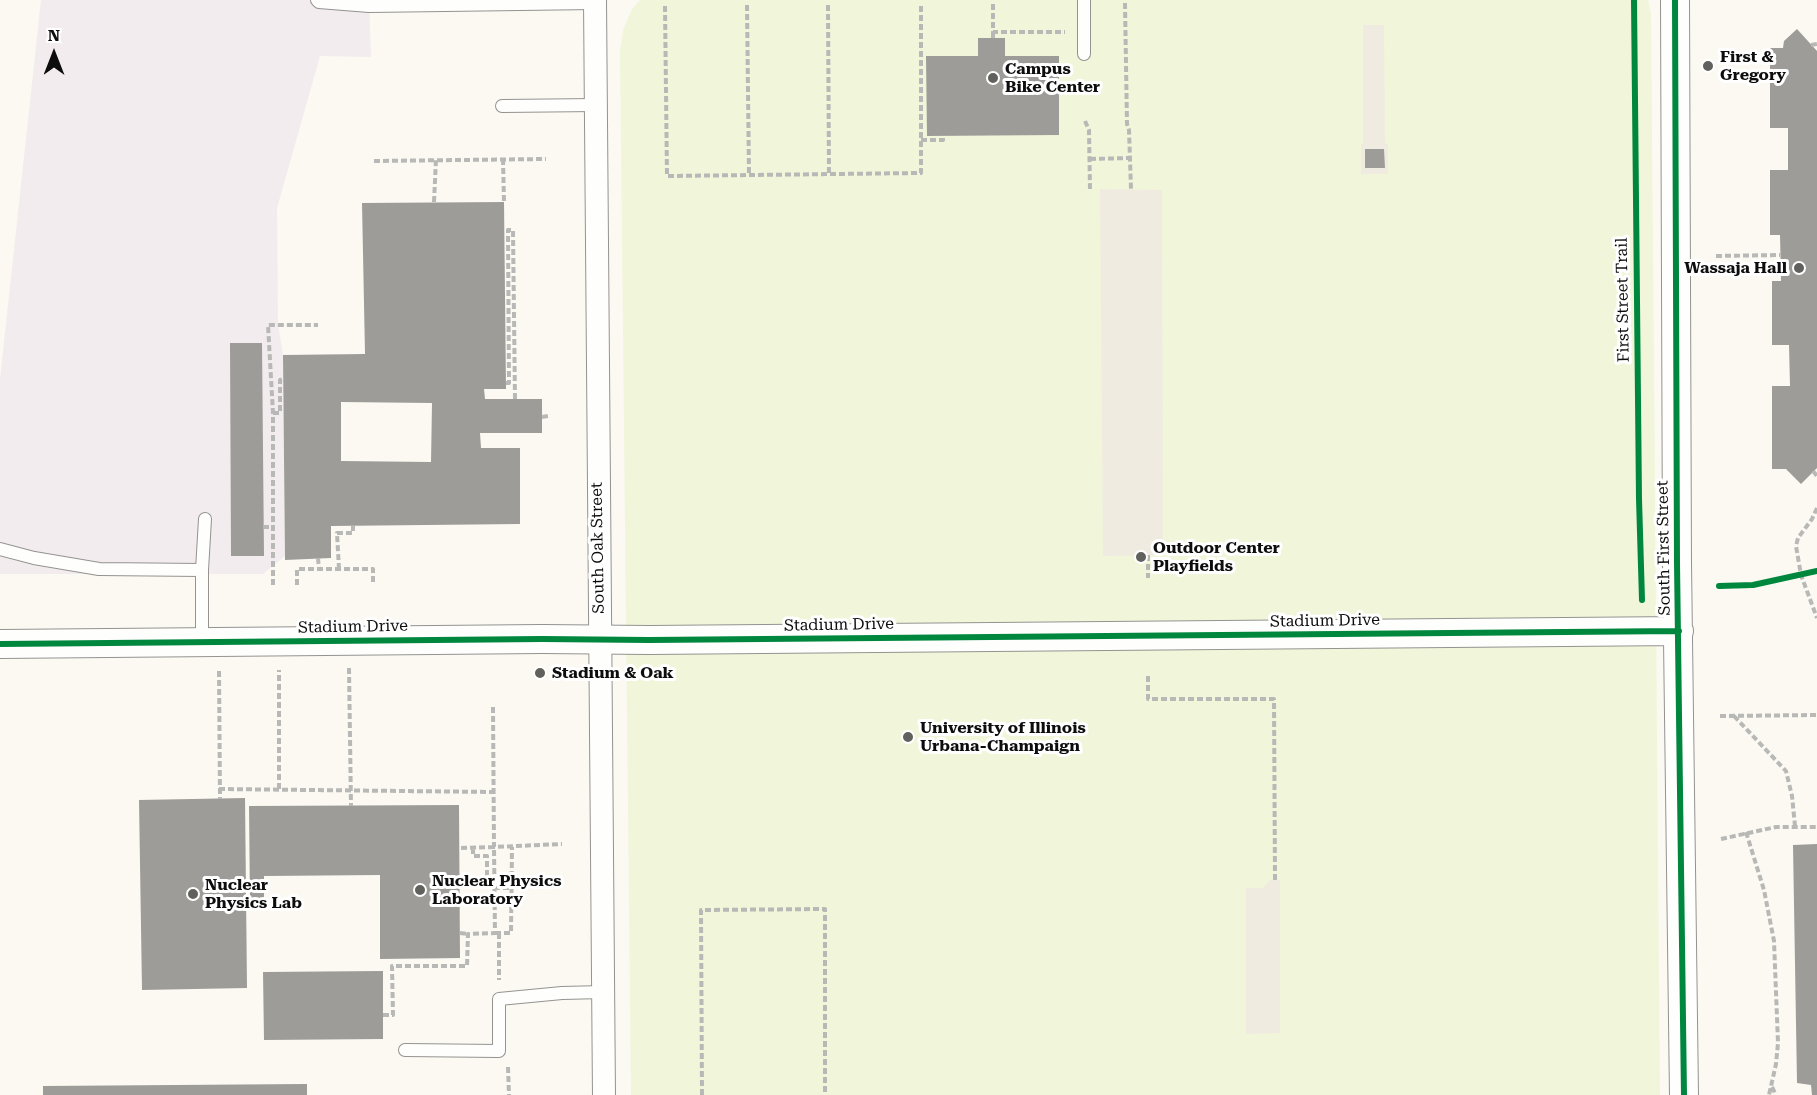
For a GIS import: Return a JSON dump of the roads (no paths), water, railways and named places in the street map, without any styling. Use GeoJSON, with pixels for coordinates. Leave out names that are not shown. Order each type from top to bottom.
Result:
{"type":"FeatureCollection","features":[{"type":"Feature","properties":{"kind":"street","name":"South First Street"},"geometry":{"type":"LineString","coordinates":[[1676,0],[1684,1095]]}},
{"type":"Feature","properties":{"kind":"street","name":"South Oak Street"},"geometry":{"type":"LineString","coordinates":[[595,2],[604,1095]]}},
{"type":"Feature","properties":{"kind":"street","name":"Stadium Drive"},"geometry":{"type":"LineString","coordinates":[[0,644],[1679,631]]}},
{"type":"Feature","properties":{"kind":"lane"},"geometry":{"type":"LineString","coordinates":[[317,0],[369,6],[595,2]]}},
{"type":"Feature","properties":{"kind":"lane"},"geometry":{"type":"LineString","coordinates":[[1084,0],[1084,54]]}},
{"type":"Feature","properties":{"kind":"lane"},"geometry":{"type":"LineString","coordinates":[[501,106],[596,105]]}},
{"type":"Feature","properties":{"kind":"lane"},"geometry":{"type":"LineString","coordinates":[[205,519],[202,570],[210,643]]}},
{"type":"Feature","properties":{"kind":"lane"},"geometry":{"type":"LineString","coordinates":[[0,549],[34,558],[99,568],[202,570]]}},
{"type":"Feature","properties":{"kind":"lane"},"geometry":{"type":"LineString","coordinates":[[405,1050],[499,1051],[499,999],[603,992]]}},
{"type":"Feature","properties":{"kind":"place","name":"First & Gregory"},"geometry":{"type":"Point","coordinates":[1708,66]}},
{"type":"Feature","properties":{"kind":"place","name":"Campus Bike Center"},"geometry":{"type":"Point","coordinates":[993,78]}},
{"type":"Feature","properties":{"kind":"place","name":"Wassaja Hall"},"geometry":{"type":"Point","coordinates":[1799,268]}},
{"type":"Feature","properties":{"kind":"place","name":"Outdoor Center Playfields"},"geometry":{"type":"Point","coordinates":[1141,557]}},
{"type":"Feature","properties":{"kind":"place","name":"Stadium & Oak"},"geometry":{"type":"Point","coordinates":[540,673]}},
{"type":"Feature","properties":{"kind":"place","name":"University of Illinois Urbana-Champaign"},"geometry":{"type":"Point","coordinates":[908,737]}},
{"type":"Feature","properties":{"kind":"place","name":"Nuclear Physics Laboratory"},"geometry":{"type":"Point","coordinates":[420,890]}},
{"type":"Feature","properties":{"kind":"place","name":"Nuclear Physics Lab"},"geometry":{"type":"Point","coordinates":[193,894]}}]}
